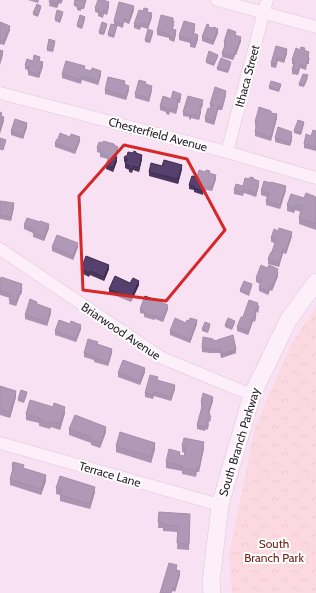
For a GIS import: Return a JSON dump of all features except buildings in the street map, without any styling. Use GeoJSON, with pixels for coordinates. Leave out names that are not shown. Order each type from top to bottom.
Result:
{"type":"FeatureCollection","features":[{"type":"Feature","properties":{"kind":"main road","name":"South Branch Parkway"},"geometry":{"type":"LineString","coordinates":[[212,593],[211,583],[220,505],[252,395],[289,319],[316,282]]}},
{"type":"Feature","properties":{"kind":"street"},"geometry":{"type":"LineString","coordinates":[[217,0],[316,26]]}},
{"type":"Feature","properties":{"kind":"street","name":"Ithaca Street"},"geometry":{"type":"LineString","coordinates":[[226,152],[267,0]]}},
{"type":"Feature","properties":{"kind":"street","name":"Chesterfield Avenue"},"geometry":{"type":"LineString","coordinates":[[0,92],[226,152],[316,178]]}},
{"type":"Feature","properties":{"kind":"street","name":"Briarwood Avenue"},"geometry":{"type":"LineString","coordinates":[[0,249],[162,358],[252,395]]}},
{"type":"Feature","properties":{"kind":"street","name":"Terrace Lane"},"geometry":{"type":"LineString","coordinates":[[0,443],[220,505]]}},
{"type":"Feature","properties":{"kind":"highlighted area"},"geometry":{"type":"Polygon","coordinates":[[[124,145],[187,159],[225,230],[166,301],[83,290],[79,196],[124,145]]]}},
{"type":"Feature","properties":{"kind":"green space","name":"South Branch Park"},"geometry":{"type":"Polygon","coordinates":[[[316,307],[316,593],[232,593],[229,555],[255,427],[292,342],[316,307]]]}}]}
